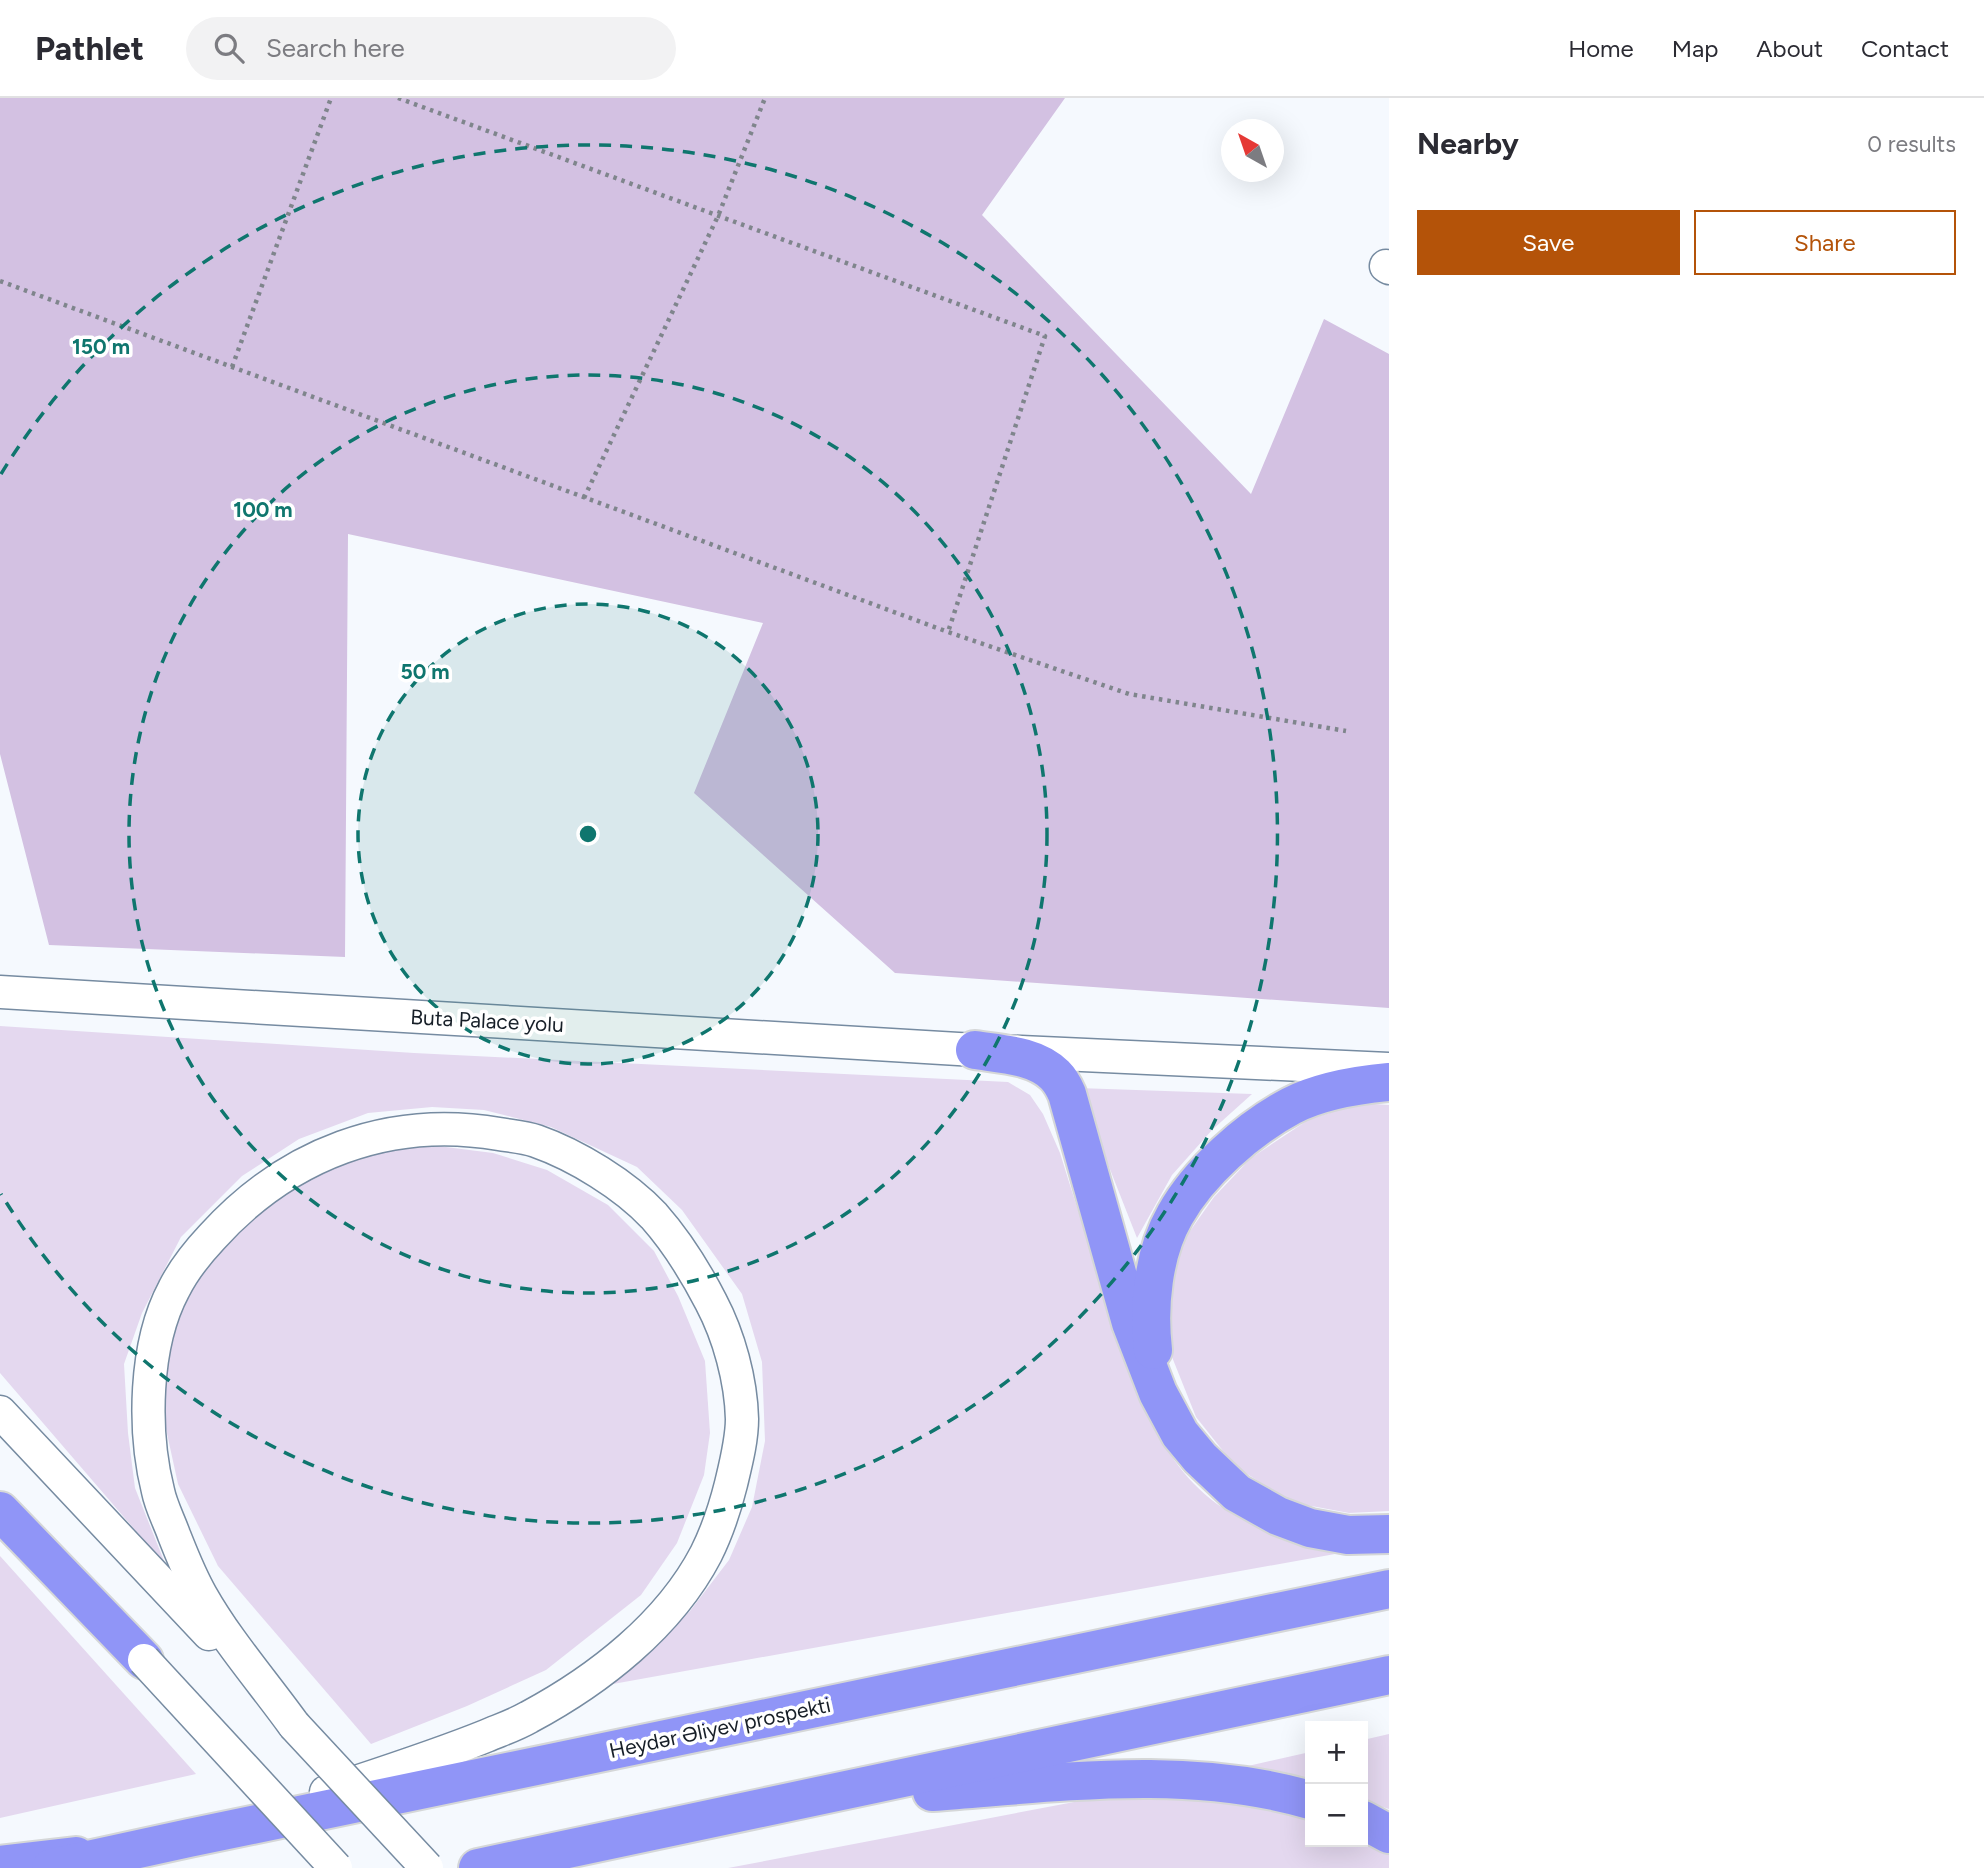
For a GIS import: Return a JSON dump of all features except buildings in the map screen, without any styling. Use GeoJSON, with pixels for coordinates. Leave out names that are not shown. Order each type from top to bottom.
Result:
{"type":"FeatureCollection","features":[{"type":"Feature","properties":{"kind":"highway"},"geometry":{"type":"LineString","coordinates":[[975,1050],[1016,1056],[1042,1064],[1057,1076],[1067,1094],[1143,1358],[1158,1394],[1180,1434],[1200,1458],[1237,1493],[1278,1516],[1310,1528],[1348,1535],[1389,1534]]}},
{"type":"Feature","properties":{"kind":"highway"},"geometry":{"type":"LineString","coordinates":[[1158,1394],[1150,1310],[1154,1284],[1161,1250],[1175,1215],[1194,1189],[1227,1152],[1257,1127],[1292,1105],[1333,1090],[1389,1082]]}},
{"type":"Feature","properties":{"kind":"highway"},"geometry":{"type":"LineString","coordinates":[[0,1511],[144,1660]]}},
{"type":"Feature","properties":{"kind":"highway","name":"Heydər Əliyev prospekti"},"geometry":{"type":"LineString","coordinates":[[51,1868],[1389,1589]]}},
{"type":"Feature","properties":{"kind":"highway"},"geometry":{"type":"LineString","coordinates":[[478,1868],[1389,1675]]}},
{"type":"Feature","properties":{"kind":"highway"},"geometry":{"type":"LineString","coordinates":[[786,1802],[1124,1779],[1182,1779],[1237,1784],[1305,1799]]}},
{"type":"Feature","properties":{"kind":"highway"},"geometry":{"type":"LineString","coordinates":[[1368,1823],[1389,1834]]}},
{"type":"Feature","properties":{"kind":"highway"},"geometry":{"type":"LineString","coordinates":[[0,1865],[134,1849]]}},
{"type":"Feature","properties":{"kind":"street","name":"Buta Palace yolu"},"geometry":{"type":"LineString","coordinates":[[0,992],[975,1050],[1389,1069]]}},
{"type":"Feature","properties":{"kind":"street"},"geometry":{"type":"LineString","coordinates":[[189,1838],[448,1751],[526,1719],[583,1685],[626,1651],[662,1616],[689,1582],[706,1554],[726,1506],[742,1423],[733,1362],[718,1315],[692,1266],[653,1215],[617,1184],[570,1156],[533,1140],[480,1131],[433,1129],[347,1145],[310,1160],[266,1186],[240,1208],[192,1259],[171,1293],[157,1335],[148,1394],[150,1442],[158,1494],[186,1565],[202,1597],[294,1725]]}},
{"type":"Feature","properties":{"kind":"street"},"geometry":{"type":"LineString","coordinates":[[0,1412],[427,1868]]}},
{"type":"Feature","properties":{"kind":"street"},"geometry":{"type":"LineString","coordinates":[[0,1494],[144,1660],[336,1868]]}},
{"type":"Feature","properties":{"kind":"street"},"geometry":{"type":"LineString","coordinates":[[549,1868],[711,1820]]}},
{"type":"Feature","properties":{"kind":"path"},"geometry":{"type":"LineString","coordinates":[[232,367],[331,98]]}},
{"type":"Feature","properties":{"kind":"path"},"geometry":{"type":"LineString","coordinates":[[398,98],[1045,336],[948,632]]}},
{"type":"Feature","properties":{"kind":"path"},"geometry":{"type":"LineString","coordinates":[[584,498],[718,216],[765,98]]}},
{"type":"Feature","properties":{"kind":"path"},"geometry":{"type":"LineString","coordinates":[[0,281],[948,632],[1129,694],[1346,731]]}},
{"type":"Feature","properties":{"kind":"shaded area"},"geometry":{"type":"Polygon","coordinates":[[[0,98],[1065,98],[982,215],[1251,494],[1324,319],[1389,354],[1389,1008],[895,973],[694,793],[763,623],[348,534],[345,957],[49,945],[0,754],[0,98]]]}},
{"type":"Feature","properties":{"kind":"shaded area"},"geometry":{"type":"Polygon","coordinates":[[[0,1026],[414,1053],[1008,1082],[1030,1095],[1043,1114],[1060,1153],[1136,1386],[1162,1441],[1179,1466],[1199,1489],[1236,1516],[1277,1535],[1335,1554],[613,1684],[690,1611],[729,1560],[752,1507],[765,1441],[762,1362],[742,1294],[682,1210],[637,1167],[551,1127],[484,1110],[432,1107],[368,1113],[299,1139],[242,1176],[181,1237],[142,1313],[124,1364],[128,1433],[135,1488],[166,1566],[0,1373],[0,1026]]]}},
{"type":"Feature","properties":{"kind":"shaded area"},"geometry":{"type":"Polygon","coordinates":[[[1078,1088],[1252,1094],[1212,1130],[1172,1175],[1137,1238],[1078,1088]]]}},
{"type":"Feature","properties":{"kind":"shaded area"},"geometry":{"type":"Polygon","coordinates":[[[1360,1103],[1389,1105],[1389,1511],[1349,1513],[1290,1502],[1235,1466],[1196,1417],[1170,1352],[1169,1286],[1185,1238],[1214,1197],[1251,1158],[1308,1120],[1360,1103]]]}},
{"type":"Feature","properties":{"kind":"shaded area"},"geometry":{"type":"Polygon","coordinates":[[[422,1144],[493,1153],[547,1170],[608,1205],[654,1251],[678,1296],[705,1361],[710,1433],[704,1475],[677,1543],[641,1595],[546,1670],[467,1706],[371,1744],[218,1566],[178,1484],[161,1406],[174,1321],[206,1259],[259,1206],[334,1163],[422,1144]]]}},
{"type":"Feature","properties":{"kind":"shaded area"},"geometry":{"type":"Polygon","coordinates":[[[0,1556],[196,1774],[0,1818],[0,1556]]]}},
{"type":"Feature","properties":{"kind":"shaded area"},"geometry":{"type":"Polygon","coordinates":[[[1389,1734],[1389,1809],[1368,1803],[1368,1739],[1389,1734]]]}},
{"type":"Feature","properties":{"kind":"shaded area"},"geometry":{"type":"Polygon","coordinates":[[[1305,1753],[1305,1783],[1248,1766],[1305,1753]]]}},
{"type":"Feature","properties":{"kind":"shaded area"},"geometry":{"type":"Polygon","coordinates":[[[1111,1795],[1207,1796],[1305,1816],[1305,1847],[1368,1847],[1368,1841],[1389,1852],[1389,1868],[728,1868],[1111,1795]]]}}]}
